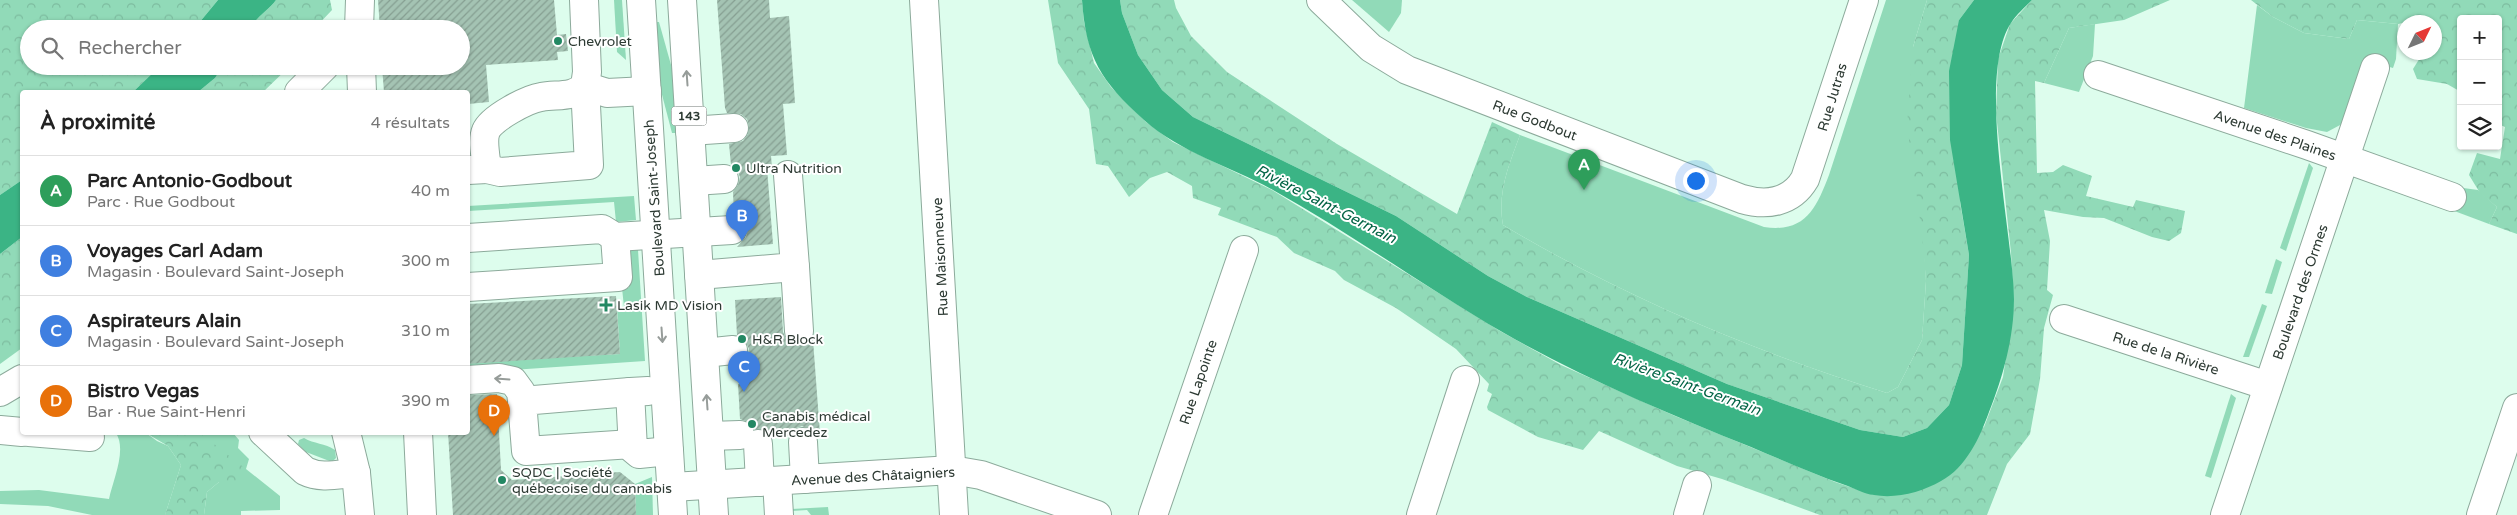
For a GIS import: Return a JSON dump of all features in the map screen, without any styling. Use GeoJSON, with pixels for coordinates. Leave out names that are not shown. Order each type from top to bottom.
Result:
{"type":"FeatureCollection","features":[{"type":"Feature","properties":{"kind":"street"},"geometry":{"type":"LineString","coordinates":[[360,0],[360,20]]}},
{"type":"Feature","properties":{"kind":"street"},"geometry":{"type":"LineString","coordinates":[[584,0],[587,72],[585,86],[589,166],[500,172],[477,170],[485,135],[492,123],[524,102],[542,96],[575,93],[585,86]]}},
{"type":"Feature","properties":{"kind":"street","name":"Boulevard Saint-Joseph"},"geometry":{"type":"LineString","coordinates":[[641,0],[674,515]]}},
{"type":"Feature","properties":{"kind":"street","name":"143"},"geometry":{"type":"LineString","coordinates":[[682,0],[714,515]]}},
{"type":"Feature","properties":{"kind":"street","name":"Rue Maisonneuve"},"geometry":{"type":"LineString","coordinates":[[924,0],[954,515]]}},
{"type":"Feature","properties":{"kind":"street","name":"Rue Godbout"},"geometry":{"type":"LineString","coordinates":[[1321,0],[1371,48],[1400,67],[1428,79],[1742,199],[1766,203],[1782,199],[1796,191]]}},
{"type":"Feature","properties":{"kind":"street","name":"Rue Jutras"},"geometry":{"type":"LineString","coordinates":[[1796,191],[1805,179],[1811,166],[1864,0]]}},
{"type":"Feature","properties":{"kind":"street","name":"Boulevard des Ormes"},"geometry":{"type":"LineString","coordinates":[[2225,515],[2375,68]]}},
{"type":"Feature","properties":{"kind":"street","name":"Avenue des Plaines"},"geometry":{"type":"LineString","coordinates":[[2098,74],[2307,145],[2452,197]]}},
{"type":"Feature","properties":{"kind":"street"},"geometry":{"type":"LineString","coordinates":[[301,90],[316,75]]}},
{"type":"Feature","properties":{"kind":"street"},"geometry":{"type":"LineString","coordinates":[[361,75],[362,90]]}},
{"type":"Feature","properties":{"kind":"street"},"geometry":{"type":"LineString","coordinates":[[585,86],[592,90],[607,93],[647,91]]}},
{"type":"Feature","properties":{"kind":"street"},"geometry":{"type":"LineString","coordinates":[[690,131],[734,128]]}},
{"type":"Feature","properties":{"kind":"street"},"geometry":{"type":"LineString","coordinates":[[788,175],[799,331]]}},
{"type":"Feature","properties":{"kind":"street"},"geometry":{"type":"LineString","coordinates":[[694,181],[724,179]]}},
{"type":"Feature","properties":{"kind":"street"},"geometry":{"type":"LineString","coordinates":[[470,238],[602,229],[615,237],[732,230]]}},
{"type":"Feature","properties":{"kind":"street"},"geometry":{"type":"LineString","coordinates":[[470,287],[618,277],[615,237]]}},
{"type":"Feature","properties":{"kind":"street","name":"Rue Lapointe"},"geometry":{"type":"LineString","coordinates":[[1153,515],[1244,250]]}},
{"type":"Feature","properties":{"kind":"street"},"geometry":{"type":"LineString","coordinates":[[700,275],[795,267]]}},
{"type":"Feature","properties":{"kind":"street","name":"Rue de la Rivière"},"geometry":{"type":"LineString","coordinates":[[2064,319],[2268,386]]}},
{"type":"Feature","properties":{"kind":"street"},"geometry":{"type":"LineString","coordinates":[[704,353],[732,350]]}},
{"type":"Feature","properties":{"kind":"street"},"geometry":{"type":"LineString","coordinates":[[470,380],[499,378],[514,381],[521,392],[526,451],[632,444]]}},
{"type":"Feature","properties":{"kind":"street"},"geometry":{"type":"LineString","coordinates":[[0,392],[20,380]]}},
{"type":"Feature","properties":{"kind":"street"},"geometry":{"type":"LineString","coordinates":[[1421,515],[1465,380]]}},
{"type":"Feature","properties":{"kind":"street"},"geometry":{"type":"LineString","coordinates":[[522,400],[666,390]]}},
{"type":"Feature","properties":{"kind":"street"},"geometry":{"type":"LineString","coordinates":[[630,392],[632,444],[635,453],[670,452]]}},
{"type":"Feature","properties":{"kind":"street"},"geometry":{"type":"LineString","coordinates":[[2482,515],[2516,415]]}},
{"type":"Feature","properties":{"kind":"street"},"geometry":{"type":"LineString","coordinates":[[0,430],[20,432]]}},
{"type":"Feature","properties":{"kind":"street"},"geometry":{"type":"LineString","coordinates":[[66,435],[90,437],[89,435]]}},
{"type":"Feature","properties":{"kind":"street"},"geometry":{"type":"LineString","coordinates":[[266,435],[305,472],[321,476],[358,493]]}},
{"type":"Feature","properties":{"kind":"street"},"geometry":{"type":"LineString","coordinates":[[347,435],[358,493]]}},
{"type":"Feature","properties":{"kind":"street"},"geometry":{"type":"LineString","coordinates":[[418,435],[422,515]]}},
{"type":"Feature","properties":{"kind":"street"},"geometry":{"type":"LineString","coordinates":[[710,436],[749,440],[769,482],[779,515]]}},
{"type":"Feature","properties":{"kind":"street"},"geometry":{"type":"LineString","coordinates":[[803,442],[805,480]]}},
{"type":"Feature","properties":{"kind":"street","name":"Avenue des Châtaigniers"},"geometry":{"type":"LineString","coordinates":[[672,487],[952,470],[988,478],[1097,515]]}},
{"type":"Feature","properties":{"kind":"street"},"geometry":{"type":"LineString","coordinates":[[1688,515],[1697,486]]}},
{"type":"Feature","properties":{"kind":"green space"},"geometry":{"type":"Polygon","coordinates":[[[0,0],[218,0],[201,20],[20,20],[20,75],[151,75],[135,90],[20,90],[20,181],[0,195],[0,0]]]}},
{"type":"Feature","properties":{"kind":"green space"},"geometry":{"type":"Polygon","coordinates":[[[276,0],[330,0],[332,10],[323,20],[256,20],[276,0]]]}},
{"type":"Feature","properties":{"kind":"green space"},"geometry":{"type":"Polygon","coordinates":[[[614,0],[622,0],[626,60],[617,52],[614,0]]]}},
{"type":"Feature","properties":{"kind":"green space"},"geometry":{"type":"Polygon","coordinates":[[[1048,0],[1082,0],[1084,22],[1094,63],[1111,87],[1146,122],[1173,142],[1272,190],[1500,331],[1561,365],[1675,416],[1835,482],[1874,495],[1984,427],[2003,377],[2014,304],[2011,253],[1996,113],[1998,59],[2010,24],[2032,0],[2170,0],[2124,20],[2069,28],[2044,83],[2035,81],[2037,173],[2053,172],[2063,165],[2092,176],[2086,196],[2133,207],[2136,200],[2185,211],[2181,233],[2169,241],[2152,237],[2104,218],[2083,217],[2044,210],[2050,241],[2047,290],[2053,295],[2044,328],[2040,379],[2030,434],[2007,464],[1987,515],[1820,515],[1722,479],[1677,466],[1599,431],[1583,450],[1538,437],[1488,410],[1487,407],[1492,394],[1487,391],[1489,384],[1456,349],[1396,308],[1344,280],[1335,271],[1294,253],[1277,237],[1218,215],[1221,208],[1193,198],[1192,186],[1167,172],[1150,178],[1129,197],[1108,166],[1096,164],[1089,109],[1058,63],[1048,0]]]}},
{"type":"Feature","properties":{"kind":"green space"},"geometry":{"type":"Polygon","coordinates":[[[1120,0],[1174,0],[1176,8],[1191,36],[1227,72],[1337,144],[1457,214],[1492,122],[1520,135],[1505,179],[1502,201],[1503,225],[1548,251],[1642,299],[1690,320],[1739,341],[1887,393],[1898,387],[1922,340],[1926,281],[1922,234],[1907,125],[1913,47],[1927,0],[1974,0],[1959,20],[1960,202],[1969,255],[1962,365],[1949,405],[1927,428],[1903,437],[1860,430],[1727,384],[1527,297],[1488,276],[1396,216],[1193,117],[1162,90],[1138,55],[1122,13],[1120,0]]]}},
{"type":"Feature","properties":{"kind":"green space"},"geometry":{"type":"Polygon","coordinates":[[[1352,0],[1402,0],[1401,13],[1389,32],[1352,0]]]}},
{"type":"Feature","properties":{"kind":"green space"},"geometry":{"type":"Polygon","coordinates":[[[1886,0],[1927,0],[1913,47],[1926,281],[1922,340],[1898,387],[1887,393],[1739,341],[1642,299],[1548,251],[1503,225],[1502,201],[1505,179],[1520,135],[1764,227],[1778,228],[1799,222],[1814,208],[1829,175],[1886,0]]]}},
{"type":"Feature","properties":{"kind":"green space"},"geometry":{"type":"Polygon","coordinates":[[[2251,0],[2517,0],[2517,234],[2489,224],[2497,207],[2480,193],[2469,175],[2477,153],[2500,159],[2502,150],[2505,127],[2502,126],[2502,15],[2457,15],[2457,90],[2447,84],[2417,79],[2413,69],[2419,60],[2442,60],[2442,15],[2397,15],[2397,24],[2357,20],[2349,39],[2304,33],[2273,17],[2251,0]]]}},
{"type":"Feature","properties":{"kind":"green space"},"geometry":{"type":"Polygon","coordinates":[[[2257,5],[2273,17],[2304,33],[2349,39],[2357,20],[2397,24],[2396,59],[2393,68],[2363,59],[2342,124],[2327,132],[2306,128],[2244,108],[2257,5]]]}},
{"type":"Feature","properties":{"kind":"green space"},"geometry":{"type":"Polygon","coordinates":[[[654,22],[659,22],[673,72],[678,133],[672,133],[660,87],[654,22]]]}},
{"type":"Feature","properties":{"kind":"green space"},"geometry":{"type":"Polygon","coordinates":[[[2095,24],[2093,56],[2079,92],[2044,83],[2069,28],[2095,24]]]}},
{"type":"Feature","properties":{"kind":"green space"},"geometry":{"type":"Polygon","coordinates":[[[217,75],[281,75],[265,90],[200,90],[217,75]]]}},
{"type":"Feature","properties":{"kind":"green space"},"geometry":{"type":"Polygon","coordinates":[[[2309,163],[2313,168],[2286,251],[2280,248],[2309,163]]]}},
{"type":"Feature","properties":{"kind":"green space"},"geometry":{"type":"Polygon","coordinates":[[[2456,187],[2478,190],[2497,207],[2489,224],[2449,209],[2456,187]]]}},
{"type":"Feature","properties":{"kind":"green space"},"geometry":{"type":"Polygon","coordinates":[[[634,196],[636,220],[616,222],[614,202],[470,211],[470,206],[634,196]]]}},
{"type":"Feature","properties":{"kind":"green space"},"geometry":{"type":"Polygon","coordinates":[[[20,239],[20,349],[0,364],[0,254],[20,239]]]}},
{"type":"Feature","properties":{"kind":"green space"},"geometry":{"type":"Polygon","coordinates":[[[638,250],[645,361],[470,373],[470,362],[620,354],[617,307],[624,307],[622,288],[629,288],[627,251],[638,250]]]}},
{"type":"Feature","properties":{"kind":"green space"},"geometry":{"type":"Polygon","coordinates":[[[2276,259],[2282,262],[2272,294],[2265,293],[2276,259]]]}},
{"type":"Feature","properties":{"kind":"green space"},"geometry":{"type":"Polygon","coordinates":[[[2262,304],[2267,306],[2249,357],[2243,357],[2262,304]]]}},
{"type":"Feature","properties":{"kind":"green space"},"geometry":{"type":"Polygon","coordinates":[[[2231,394],[2236,398],[2211,478],[2205,476],[2231,394]]]}},
{"type":"Feature","properties":{"kind":"green space"},"geometry":{"type":"Polygon","coordinates":[[[117,435],[149,435],[168,446],[181,465],[165,515],[92,515],[48,506],[0,504],[0,491],[39,490],[109,499],[120,456],[117,435]]]}},
{"type":"Feature","properties":{"kind":"green space"},"geometry":{"type":"Polygon","coordinates":[[[149,435],[203,435],[246,469],[234,483],[219,482],[207,492],[204,515],[165,515],[181,465],[168,446],[149,435]]]}},
{"type":"Feature","properties":{"kind":"green space"},"geometry":{"type":"Polygon","coordinates":[[[201,435],[235,435],[239,440],[238,448],[249,459],[246,469],[280,496],[280,510],[241,511],[241,515],[204,515],[207,492],[219,482],[201,435]]]}},
{"type":"Feature","properties":{"kind":"green space"},"geometry":{"type":"Polygon","coordinates":[[[304,438],[335,450],[336,458],[332,462],[306,452],[298,444],[299,440],[304,438]]]}},
{"type":"Feature","properties":{"kind":"green space"},"geometry":{"type":"Polygon","coordinates":[[[652,477],[653,515],[636,515],[635,484],[652,477]]]}},
{"type":"Feature","properties":{"kind":"green space"},"geometry":{"type":"Polygon","coordinates":[[[828,507],[829,515],[811,515],[807,510],[792,511],[792,509],[828,507]]]}},
{"type":"Feature","properties":{"kind":"water"},"geometry":{"type":"Polygon","coordinates":[[[218,0],[276,0],[256,20],[201,20],[218,0]]]}},
{"type":"Feature","properties":{"kind":"water","name":"Rivière Saint-Germain"},"geometry":{"type":"Polygon","coordinates":[[[1082,0],[1120,0],[1122,13],[1138,55],[1162,90],[1193,117],[1396,216],[1488,276],[1527,297],[1727,384],[1860,430],[1903,437],[1927,428],[1949,405],[1962,365],[1969,255],[1950,140],[1949,71],[1959,20],[1974,0],[2032,0],[2011,23],[2001,47],[1997,79],[1996,116],[2012,270],[2014,313],[2003,371],[1985,422],[1971,451],[1958,468],[1934,485],[1900,495],[1882,496],[1870,494],[1809,472],[1688,421],[1564,365],[1475,316],[1273,190],[1190,150],[1158,131],[1129,106],[1098,67],[1087,38],[1082,0]]]}},
{"type":"Feature","properties":{"kind":"water"},"geometry":{"type":"Polygon","coordinates":[[[151,75],[217,75],[200,90],[135,90],[151,75]]]}},
{"type":"Feature","properties":{"kind":"water"},"geometry":{"type":"Polygon","coordinates":[[[20,181],[20,239],[0,254],[0,195],[20,181]]]}},
{"type":"Feature","properties":{"kind":"building"},"geometry":{"type":"Polygon","coordinates":[[[378,0],[554,0],[557,35],[566,34],[568,51],[557,52],[558,60],[486,65],[489,102],[470,104],[470,90],[384,90],[383,75],[470,75],[470,20],[379,20],[378,0]]]}},
{"type":"Feature","properties":{"kind":"building"},"geometry":{"type":"Polygon","coordinates":[[[717,0],[769,0],[770,18],[789,16],[795,103],[783,104],[787,155],[771,156],[772,167],[767,168],[773,244],[737,247],[746,237],[748,229],[745,221],[734,215],[733,192],[738,185],[740,177],[737,170],[731,165],[729,144],[743,141],[748,134],[749,126],[747,119],[741,114],[727,113],[725,108],[717,0]]]}},
{"type":"Feature","properties":{"kind":"building"},"geometry":{"type":"Polygon","coordinates":[[[616,296],[620,354],[470,364],[470,304],[616,296]]]}},
{"type":"Feature","properties":{"kind":"building"},"geometry":{"type":"Polygon","coordinates":[[[781,297],[783,332],[787,341],[800,346],[813,340],[820,434],[802,426],[794,429],[789,436],[772,437],[766,430],[754,429],[748,422],[740,419],[738,384],[741,384],[739,364],[747,357],[749,349],[745,340],[737,335],[735,300],[781,297]]]}},
{"type":"Feature","properties":{"kind":"building"},"geometry":{"type":"Polygon","coordinates":[[[497,394],[501,470],[512,480],[620,472],[635,484],[636,515],[453,515],[448,435],[470,435],[470,395],[497,394]]]}},
{"type":"Feature","properties":{"kind":"place","name":"Chevrolet"},"geometry":{"type":"Point","coordinates":[558,41]}},
{"type":"Feature","properties":{"kind":"place","name":"Ultra Nutrition"},"geometry":{"type":"Point","coordinates":[736,168]}},
{"type":"Feature","properties":{"kind":"place","name":"Parc Antonio-Godbout"},"geometry":{"type":"Point","coordinates":[1584,190]}},
{"type":"Feature","properties":{"kind":"place","name":"Voyages Carl Adam"},"geometry":{"type":"Point","coordinates":[742,241]}},
{"type":"Feature","properties":{"kind":"place","name":"Lasik MD Vision"},"geometry":{"type":"Point","coordinates":[606,305]}},
{"type":"Feature","properties":{"kind":"place","name":"H&R Block"},"geometry":{"type":"Point","coordinates":[742,339]}},
{"type":"Feature","properties":{"kind":"place","name":"Aspirateurs Alain"},"geometry":{"type":"Point","coordinates":[744,392]}},
{"type":"Feature","properties":{"kind":"place","name":"Canabis médical Mercedez"},"geometry":{"type":"Point","coordinates":[752,424]}},
{"type":"Feature","properties":{"kind":"place","name":"Bistro Vegas"},"geometry":{"type":"Point","coordinates":[494,436]}},
{"type":"Feature","properties":{"kind":"place","name":"SQDC | Société québecoise du cannabis"},"geometry":{"type":"Point","coordinates":[502,480]}}]}
